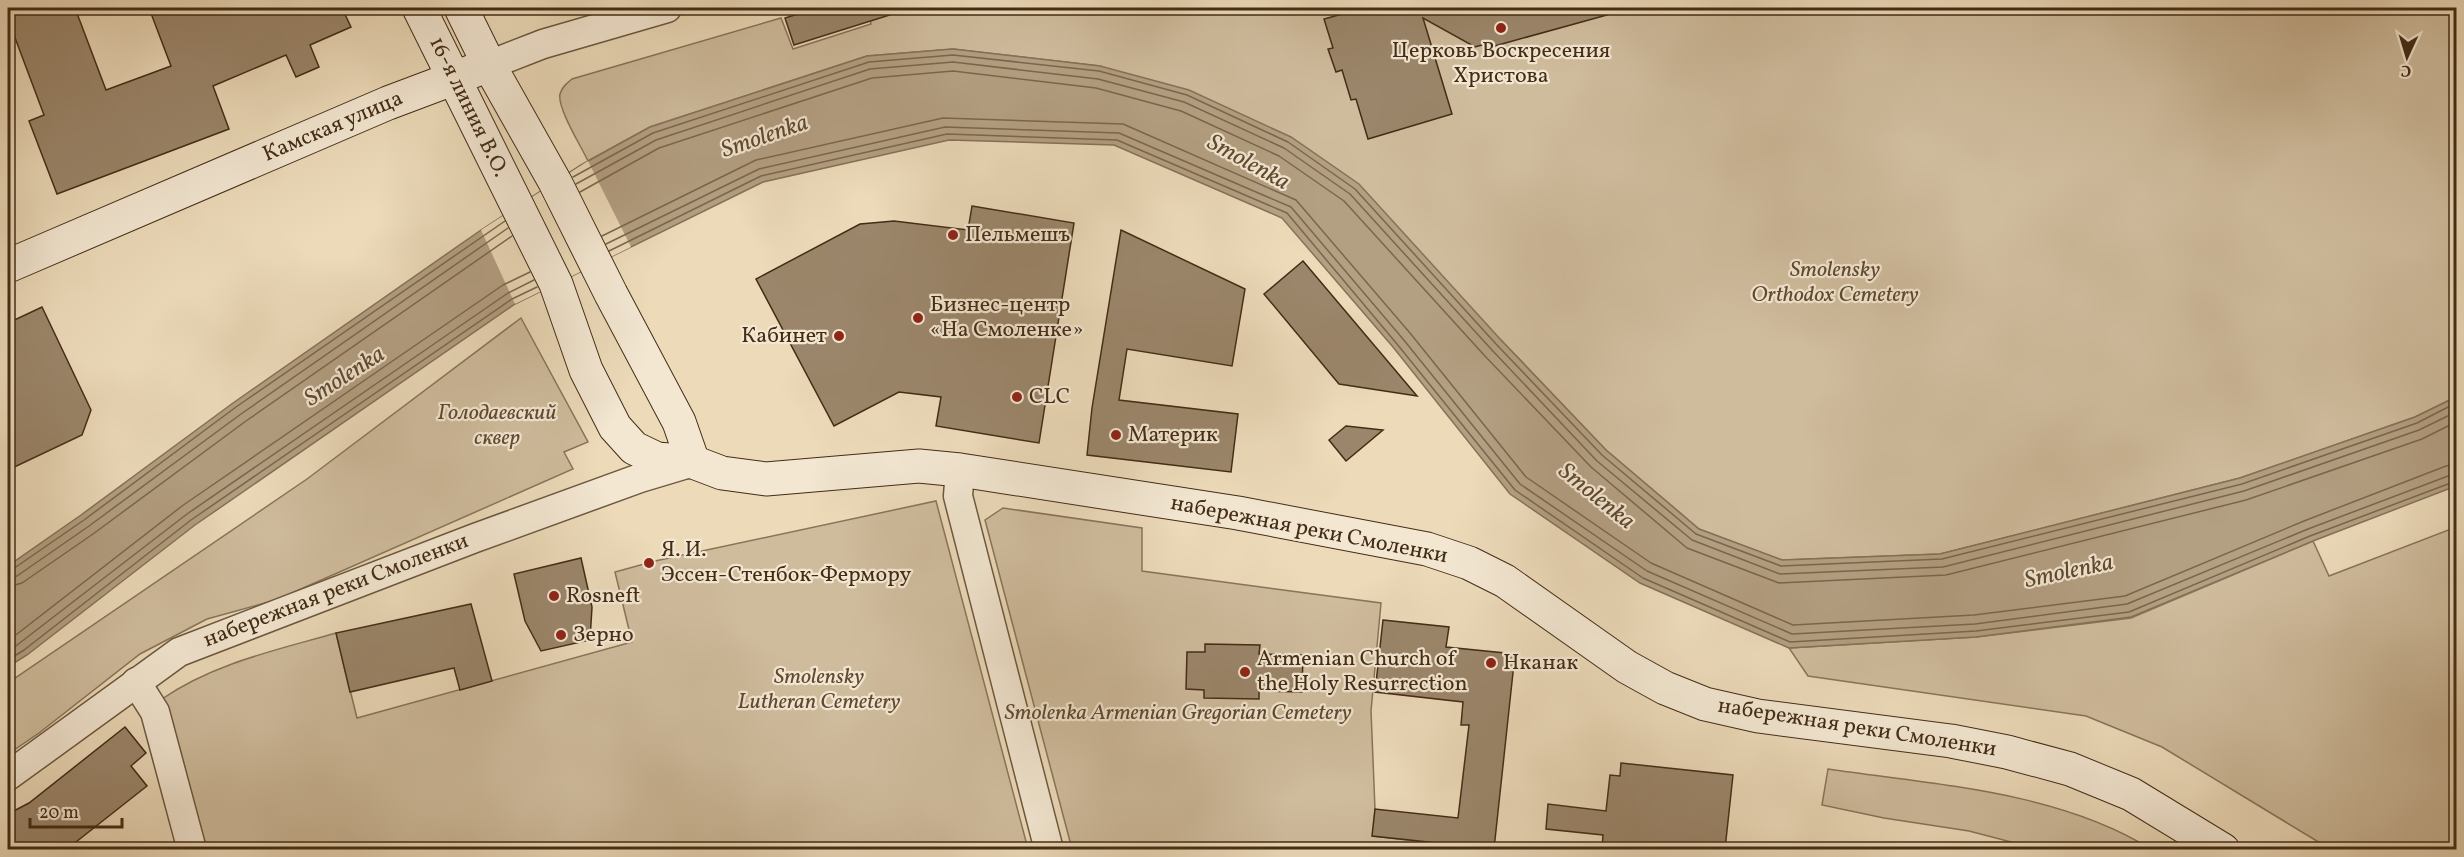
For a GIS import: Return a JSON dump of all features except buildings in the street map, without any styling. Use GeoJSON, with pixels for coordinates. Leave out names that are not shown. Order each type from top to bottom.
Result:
{"type":"FeatureCollection","features":[{"type":"Feature","properties":{"kind":"main road","name":"16-я линия В.О."},"geometry":{"type":"LineString","coordinates":[[419,8],[556,284]]}},
{"type":"Feature","properties":{"kind":"main road"},"geometry":{"type":"LineString","coordinates":[[461,8],[489,65],[555,182],[679,422],[693,462]]}},
{"type":"Feature","properties":{"kind":"main road","name":"Камская улица"},"geometry":{"type":"LineString","coordinates":[[8,266],[388,103],[489,65]]}},
{"type":"Feature","properties":{"kind":"main road","name":"набережная реки Смоленки"},"geometry":{"type":"LineString","coordinates":[[556,284],[586,370],[615,427],[634,447],[657,459],[693,462],[722,473],[766,479],[919,466],[960,470],[1238,513],[1427,549],[1469,562],[1505,581],[1627,667],[1665,688],[1705,704],[1758,716],[1952,741],[2060,766],[2131,794],[2223,849]]}},
{"type":"Feature","properties":{"kind":"street","name":"Камская улица"},"geometry":{"type":"LineString","coordinates":[[489,65],[543,44],[667,8]]}},
{"type":"Feature","properties":{"kind":"street","name":"набережная реки Смоленки"},"geometry":{"type":"LineString","coordinates":[[8,776],[179,651],[630,482],[693,462]]}},
{"type":"Feature","properties":{"kind":"street"},"geometry":{"type":"LineString","coordinates":[[960,470],[958,496],[1049,849]]}},
{"type":"Feature","properties":{"kind":"street"},"geometry":{"type":"LineString","coordinates":[[136,682],[155,712],[192,849]]}},
{"type":"Feature","properties":{"kind":"green space","name":"Smolensky Orthodox Cemetery"},"geometry":{"type":"Polygon","coordinates":[[[867,8],[2456,8],[2456,397],[2415,417],[2240,478],[1940,554],[1782,560],[1699,529],[1606,450],[1501,340],[1100,66],[953,49],[867,56],[650,127],[588,161],[562,108],[560,94],[563,87],[572,79],[781,18],[793,49],[871,24],[867,8]]]}},
{"type":"Feature","properties":{"kind":"green space","name":"Голодаевский сквер"},"geometry":{"type":"Polygon","coordinates":[[[521,318],[588,442],[564,452],[573,469],[276,600],[207,619],[140,654],[39,733],[8,754],[8,683],[307,479],[521,318]]]}},
{"type":"Feature","properties":{"kind":"green space","name":"Smolensky Lutheran Cemetery"},"geometry":{"type":"Polygon","coordinates":[[[936,501],[1028,849],[204,849],[162,699],[203,676],[246,659],[336,633],[357,718],[632,642],[615,572],[655,561],[936,501]]]}},
{"type":"Feature","properties":{"kind":"green space","name":"Smolenka Armenian Gregorian Cemetery"},"geometry":{"type":"Polygon","coordinates":[[[1003,508],[1142,528],[1142,571],[1381,603],[1371,711],[1375,809],[1373,836],[1487,849],[1072,849],[985,520],[1003,508]]]}},
{"type":"Feature","properties":{"kind":"green space"},"geometry":{"type":"Polygon","coordinates":[[[2456,527],[2456,849],[2330,849],[2162,747],[2086,716],[1808,676],[1789,648],[1976,637],[2131,618],[2313,541],[2329,576],[2456,527]]]}},
{"type":"Feature","properties":{"kind":"green space"},"geometry":{"type":"Polygon","coordinates":[[[1828,769],[1953,786],[2036,802],[2076,814],[2115,830],[2151,849],[2038,849],[1969,831],[1884,818],[1822,805],[1828,769]]]}},
{"type":"Feature","properties":{"kind":"water","name":"Smolenka"},"geometry":{"type":"Polygon","coordinates":[[[953,49],[1100,66],[1189,90],[1291,137],[1359,184],[1501,340],[1606,450],[1699,529],[1782,560],[1940,554],[2240,478],[2415,417],[2456,397],[2456,486],[2313,541],[2131,617],[1976,637],[1789,648],[1640,583],[1510,494],[1393,347],[1282,218],[1114,145],[949,140],[763,182],[515,304],[195,525],[27,655],[8,667],[8,566],[233,403],[481,230],[581,165],[650,127],[867,56],[953,49]]]}},
{"type":"Feature","properties":{"kind":"pier"},"geometry":{"type":"Polygon","coordinates":[[[588,161],[631,247],[515,304],[481,230],[588,161]]]}},
{"type":"Feature","properties":{"kind":"place","name":"Церковь Воскресения Христова"},"geometry":{"type":"Point","coordinates":[1501,28]}},
{"type":"Feature","properties":{"kind":"place","name":"Пельмешъ"},"geometry":{"type":"Point","coordinates":[953,235]}},
{"type":"Feature","properties":{"kind":"place","name":"Бизнес-центр «На Смоленке»"},"geometry":{"type":"Point","coordinates":[918,318]}},
{"type":"Feature","properties":{"kind":"place","name":"Кабинет"},"geometry":{"type":"Point","coordinates":[839,336]}},
{"type":"Feature","properties":{"kind":"place","name":"CLC"},"geometry":{"type":"Point","coordinates":[1017,397]}},
{"type":"Feature","properties":{"kind":"place","name":"Материк"},"geometry":{"type":"Point","coordinates":[1116,435]}},
{"type":"Feature","properties":{"kind":"place","name":"Я. И. Эссен-Стенбок-Фермору"},"geometry":{"type":"Point","coordinates":[649,563]}},
{"type":"Feature","properties":{"kind":"place","name":"Rosneft"},"geometry":{"type":"Point","coordinates":[554,596]}},
{"type":"Feature","properties":{"kind":"place","name":"Зерно"},"geometry":{"type":"Point","coordinates":[561,635]}},
{"type":"Feature","properties":{"kind":"place","name":"Нканак"},"geometry":{"type":"Point","coordinates":[1491,663]}},
{"type":"Feature","properties":{"kind":"place","name":"Armenian Church of the Holy Resurrection"},"geometry":{"type":"Point","coordinates":[1245,672]}}]}
